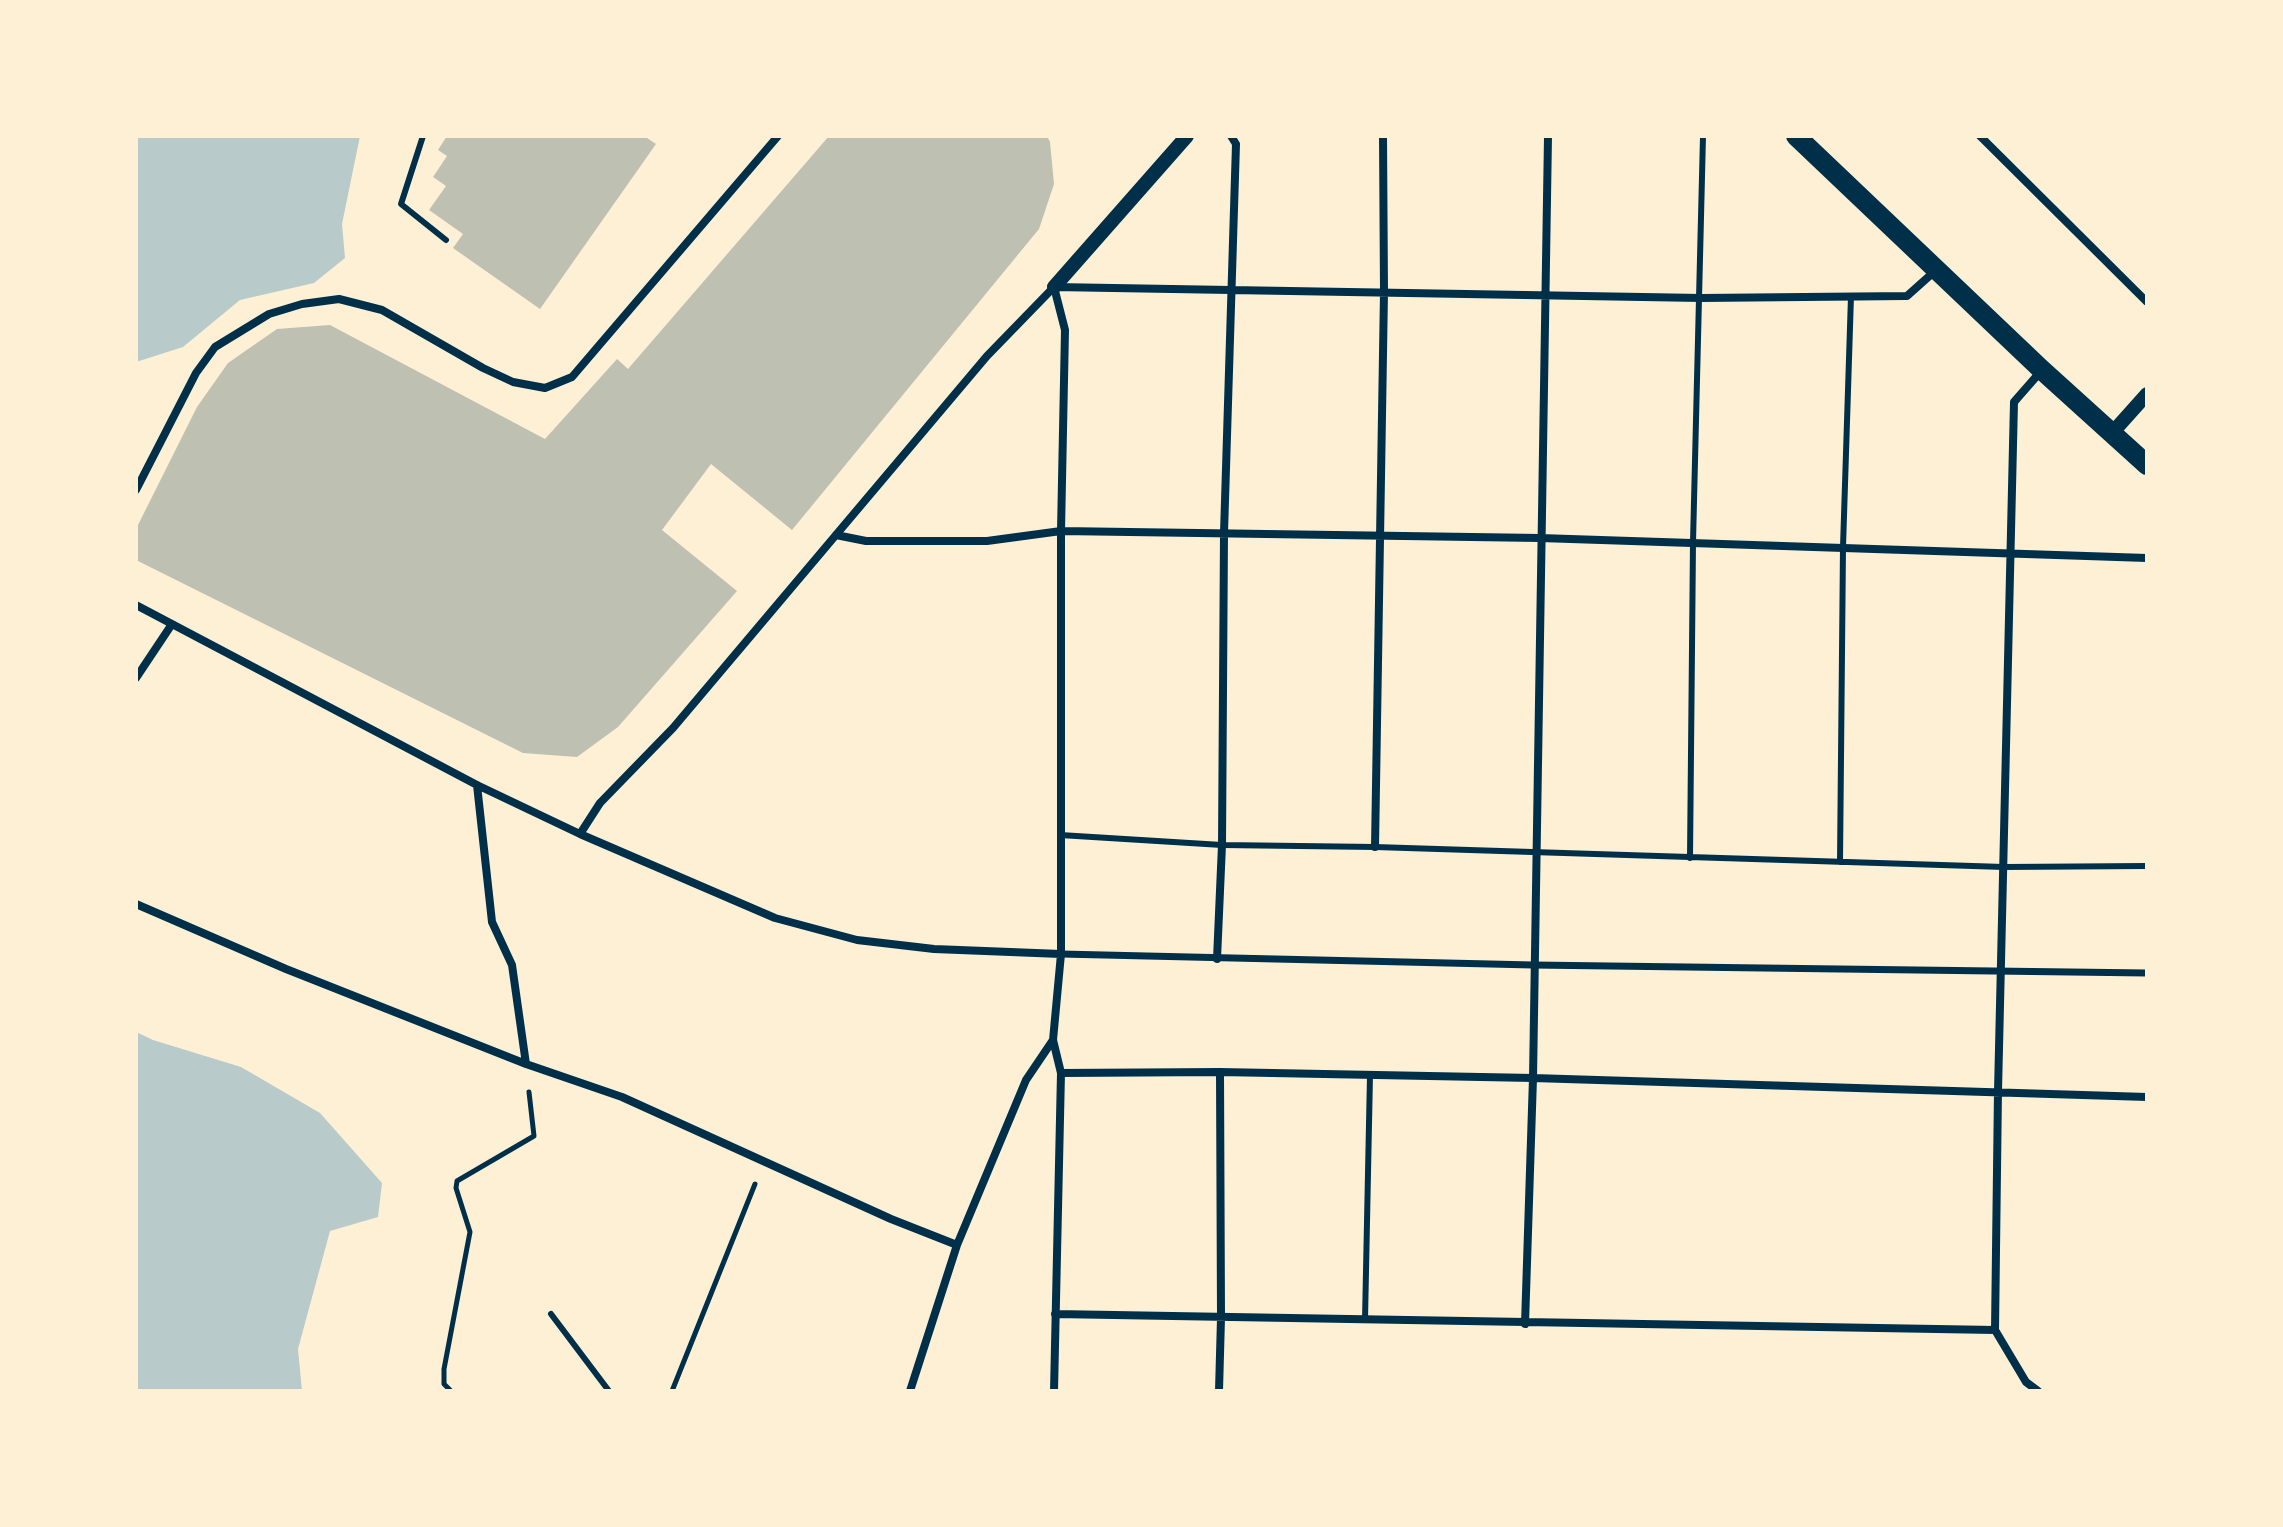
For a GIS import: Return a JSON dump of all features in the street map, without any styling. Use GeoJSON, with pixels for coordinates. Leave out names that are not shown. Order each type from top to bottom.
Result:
{"type":"FeatureCollection","features":[{"type":"Feature","properties":{"kind":"main road"},"geometry":{"type":"LineString","coordinates":[[1796,136],[2042,370],[2147,465]]}},
{"type":"Feature","properties":{"kind":"street"},"geometry":{"type":"LineString","coordinates":[[136,490],[196,373],[215,347],[269,314],[302,304],[339,299],[382,310],[513,382],[545,388],[572,377],[778,136]]}},
{"type":"Feature","properties":{"kind":"street"},"geometry":{"type":"LineString","coordinates":[[580,834],[600,803],[673,728],[987,356],[1054,287],[1187,136]]}},
{"type":"Feature","properties":{"kind":"street"},"geometry":{"type":"LineString","coordinates":[[1217,959],[1222,845],[1224,533],[1236,144],[1231,136]]}},
{"type":"Feature","properties":{"kind":"street"},"geometry":{"type":"LineString","coordinates":[[1375,847],[1384,292],[1383,136]]}},
{"type":"Feature","properties":{"kind":"street"},"geometry":{"type":"LineString","coordinates":[[1525,1324],[1533,1078],[1548,136]]}},
{"type":"Feature","properties":{"kind":"street"},"geometry":{"type":"LineString","coordinates":[[1980,136],[2147,302]]}},
{"type":"Feature","properties":{"kind":"street"},"geometry":{"type":"LineString","coordinates":[[1054,287],[1701,298],[1907,296],[1936,269]]}},
{"type":"Feature","properties":{"kind":"street"},"geometry":{"type":"LineString","coordinates":[[1054,287],[1065,330],[1061,531],[1061,954],[1053,1040],[1061,1073],[1054,1391]]}},
{"type":"Feature","properties":{"kind":"street"},"geometry":{"type":"LineString","coordinates":[[2038,1391],[2026,1382],[1995,1330],[2014,402],[2042,370]]}},
{"type":"Feature","properties":{"kind":"street"},"geometry":{"type":"LineString","coordinates":[[2113,432],[2147,394]]}},
{"type":"Feature","properties":{"kind":"street"},"geometry":{"type":"LineString","coordinates":[[836,535],[866,541],[987,541],[1061,531],[1540,538],[2147,558]]}},
{"type":"Feature","properties":{"kind":"street"},"geometry":{"type":"LineString","coordinates":[[136,605],[477,785],[580,834],[775,918],[857,940],[934,949],[1217,959],[2147,973]]}},
{"type":"Feature","properties":{"kind":"street"},"geometry":{"type":"LineString","coordinates":[[136,678],[172,624]]}},
{"type":"Feature","properties":{"kind":"street"},"geometry":{"type":"LineString","coordinates":[[477,785],[492,922],[512,965],[526,1064]]}},
{"type":"Feature","properties":{"kind":"street"},"geometry":{"type":"LineString","coordinates":[[136,904],[286,969],[526,1064],[622,1097],[891,1219],[957,1245]]}},
{"type":"Feature","properties":{"kind":"street"},"geometry":{"type":"LineString","coordinates":[[910,1391],[957,1245],[1026,1080],[1053,1040]]}},
{"type":"Feature","properties":{"kind":"street"},"geometry":{"type":"LineString","coordinates":[[1061,1073],[1220,1072],[1533,1078],[2147,1097]]}},
{"type":"Feature","properties":{"kind":"street"},"geometry":{"type":"LineString","coordinates":[[1219,1391],[1220,1072]]}},
{"type":"Feature","properties":{"kind":"street"},"geometry":{"type":"LineString","coordinates":[[1055,1314],[1995,1330]]}},
{"type":"Feature","properties":{"kind":"lane"},"geometry":{"type":"LineString","coordinates":[[423,136],[401,204],[446,240]]}},
{"type":"Feature","properties":{"kind":"lane"},"geometry":{"type":"LineString","coordinates":[[1690,858],[1693,542],[1703,136]]}},
{"type":"Feature","properties":{"kind":"lane"},"geometry":{"type":"LineString","coordinates":[[1840,862],[1843,547],[1851,296]]}},
{"type":"Feature","properties":{"kind":"lane"},"geometry":{"type":"LineString","coordinates":[[1060,835],[1222,845],[2004,867],[2147,866]]}},
{"type":"Feature","properties":{"kind":"lane"},"geometry":{"type":"LineString","coordinates":[[1365,1320],[1370,1075]]}},
{"type":"Feature","properties":{"kind":"lane"},"geometry":{"type":"LineString","coordinates":[[551,1314],[609,1391]]}},
{"type":"Feature","properties":{"kind":"path"},"geometry":{"type":"LineString","coordinates":[[451,1391],[444,1384],[444,1369],[470,1232],[456,1188],[457,1181],[534,1136],[526,1064]]}},
{"type":"Feature","properties":{"kind":"path"},"geometry":{"type":"LineString","coordinates":[[672,1391],[764,1161]]}},
{"type":"Feature","properties":{"kind":"shaded area"},"geometry":{"type":"Polygon","coordinates":[[[136,136],[360,136],[342,224],[345,258],[314,283],[240,300],[183,347],[136,362],[136,136]]]}},
{"type":"Feature","properties":{"kind":"shaded area"},"geometry":{"type":"Polygon","coordinates":[[[136,1032],[241,1067],[320,1113],[382,1183],[378,1217],[330,1231],[298,1349],[302,1391],[136,1391],[136,1032]]]}},
{"type":"Feature","properties":{"kind":"building"},"geometry":{"type":"Polygon","coordinates":[[[447,136],[644,136],[656,144],[540,309],[453,248],[463,234],[429,210],[446,186],[433,177],[447,156],[438,150],[447,136]]]}},
{"type":"Feature","properties":{"kind":"building"},"geometry":{"type":"Polygon","coordinates":[[[829,136],[1047,136],[1054,184],[1039,229],[792,530],[711,464],[662,530],[737,591],[618,727],[577,757],[523,753],[136,560],[136,529],[197,407],[228,363],[277,329],[330,325],[545,439],[617,359],[628,369],[829,136]]]}}]}
